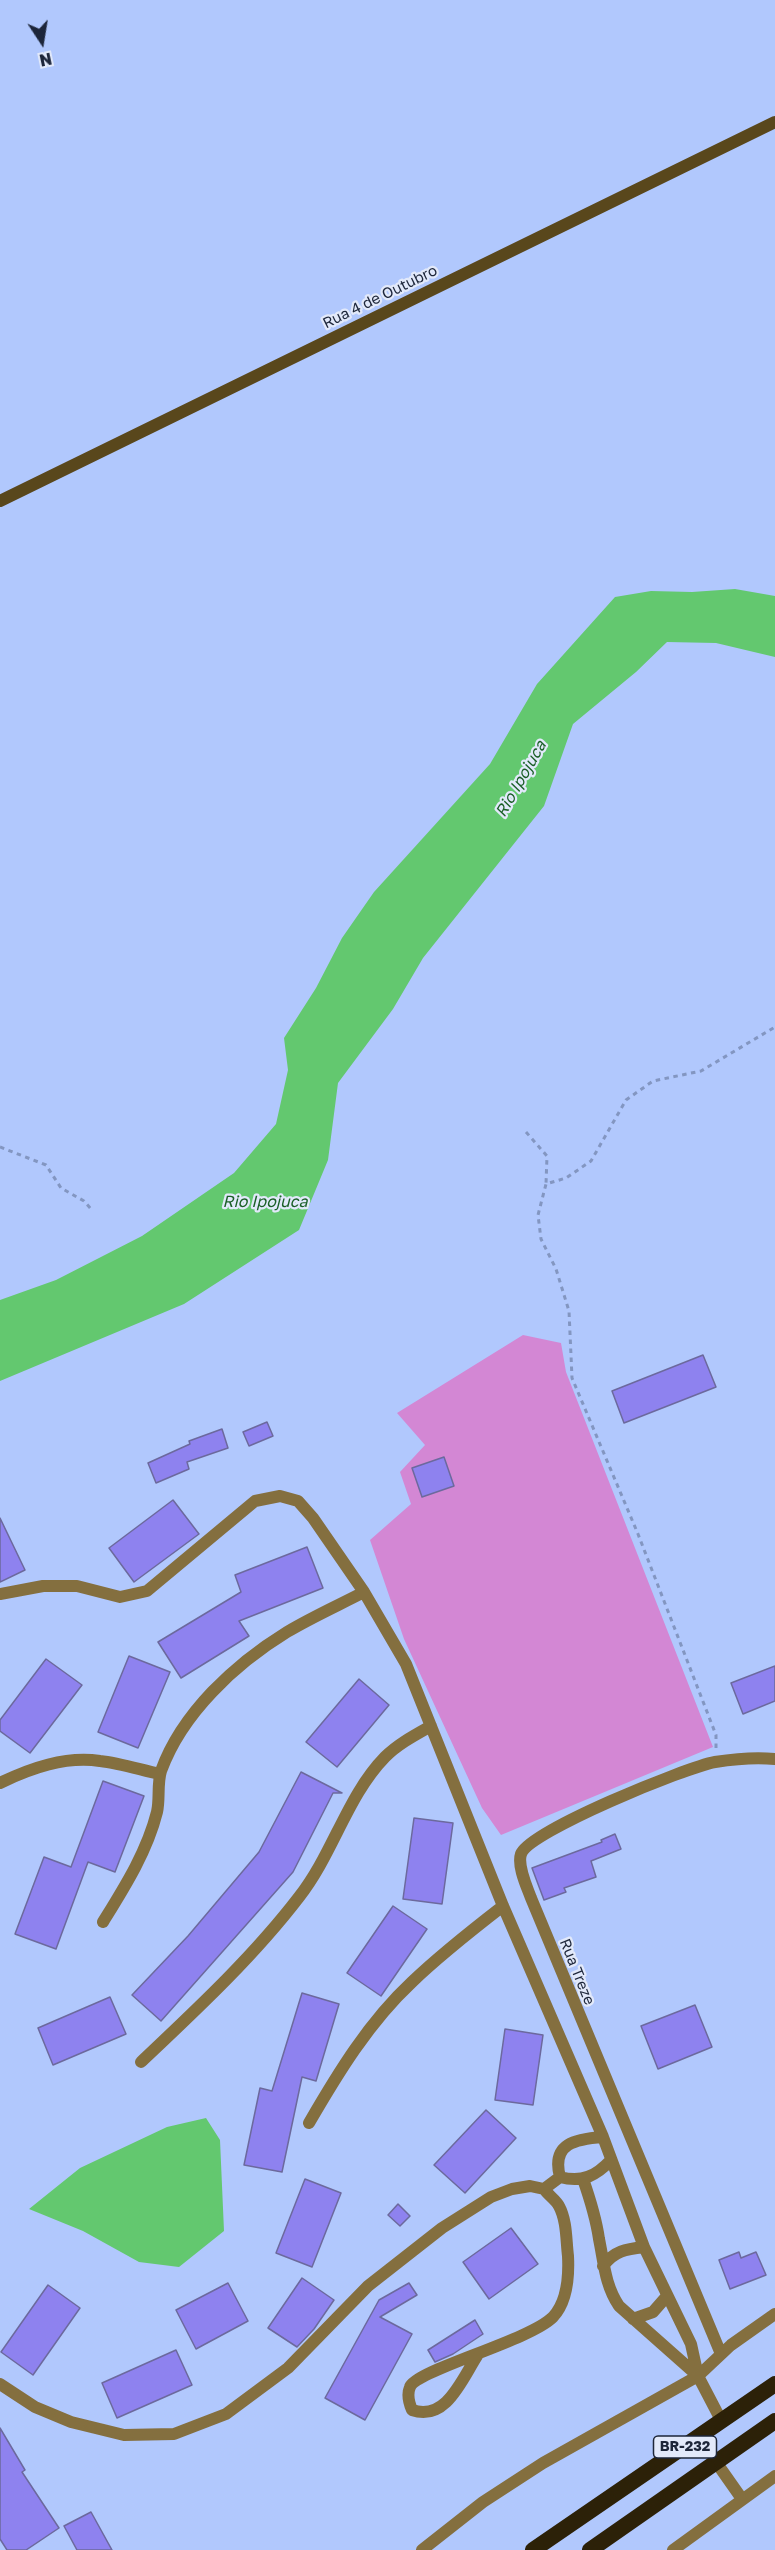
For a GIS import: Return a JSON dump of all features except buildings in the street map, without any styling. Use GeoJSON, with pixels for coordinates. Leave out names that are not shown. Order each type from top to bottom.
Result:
{"type":"FeatureCollection","features":[{"type":"Feature","properties":{"kind":"highway","name":"BR-232"},"geometry":{"type":"LineString","coordinates":[[533,2550],[775,2384]]}},
{"type":"Feature","properties":{"kind":"highway","name":"BR-232"},"geometry":{"type":"LineString","coordinates":[[590,2550],[775,2421]]}},
{"type":"Feature","properties":{"kind":"main road","name":"Rua 4 de Outubro"},"geometry":{"type":"LineString","coordinates":[[0,501],[775,122]]}},
{"type":"Feature","properties":{"kind":"street"},"geometry":{"type":"LineString","coordinates":[[0,1594],[43,1587],[77,1586],[120,1597],[135,1596],[147,1591],[255,1501],[280,1496],[298,1501],[314,1518],[364,1592],[405,1664],[503,1906],[603,2137],[644,2247],[691,2344],[698,2376],[722,2422]]}},
{"type":"Feature","properties":{"kind":"street"},"geometry":{"type":"LineString","coordinates":[[103,1922],[132,1873],[146,1843],[157,1812],[160,1774],[174,1741],[201,1704],[242,1664],[287,1632],[364,1592]]}},
{"type":"Feature","properties":{"kind":"street"},"geometry":{"type":"LineString","coordinates":[[141,2062],[220,1985],[275,1927],[301,1895],[325,1860],[367,1780],[386,1756],[431,1726]]}},
{"type":"Feature","properties":{"kind":"street","name":"Rua Treze"},"geometry":{"type":"LineString","coordinates":[[721,2354],[531,1898],[521,1854],[528,1845],[547,1832],[657,1780],[715,1762],[775,1759]]}},
{"type":"Feature","properties":{"kind":"street"},"geometry":{"type":"LineString","coordinates":[[0,1783],[31,1768],[59,1762],[99,1760],[160,1774]]}},
{"type":"Feature","properties":{"kind":"street"},"geometry":{"type":"LineString","coordinates":[[309,2122],[332,2082],[364,2035],[410,1983],[503,1906]]}},
{"type":"Feature","properties":{"kind":"street"},"geometry":{"type":"LineString","coordinates":[[560,2177],[557,2165],[558,2156],[567,2145],[579,2138],[603,2137]]}},
{"type":"Feature","properties":{"kind":"street"},"geometry":{"type":"LineString","coordinates":[[560,2177],[572,2181],[583,2180],[602,2169],[611,2160]]}},
{"type":"Feature","properties":{"kind":"street"},"geometry":{"type":"LineString","coordinates":[[544,2189],[560,2177]]}},
{"type":"Feature","properties":{"kind":"street"},"geometry":{"type":"LineString","coordinates":[[583,2180],[596,2219],[603,2266],[610,2293],[619,2306],[698,2376]]}},
{"type":"Feature","properties":{"kind":"street"},"geometry":{"type":"LineString","coordinates":[[0,2384],[35,2407],[71,2422],[124,2435],[174,2434],[226,2414],[288,2368],[368,2286],[442,2228],[491,2197],[512,2189],[530,2186],[544,2189],[559,2206],[565,2228],[569,2270],[566,2296],[554,2317],[535,2330],[477,2356],[427,2373],[414,2381],[410,2387],[411,2410],[426,2413],[435,2410],[450,2399],[477,2356]]}},
{"type":"Feature","properties":{"kind":"street"},"geometry":{"type":"LineString","coordinates":[[603,2266],[617,2252],[644,2247]]}},
{"type":"Feature","properties":{"kind":"street"},"geometry":{"type":"LineString","coordinates":[[633,2319],[653,2312],[667,2296]]}},
{"type":"Feature","properties":{"kind":"street"},"geometry":{"type":"LineString","coordinates":[[422,2550],[483,2502],[543,2463],[698,2376],[721,2354],[775,2314]]}},
{"type":"Feature","properties":{"kind":"street"},"geometry":{"type":"LineString","coordinates":[[716,2462],[742,2499]]}},
{"type":"Feature","properties":{"kind":"street"},"geometry":{"type":"LineString","coordinates":[[673,2550],[775,2476]]}},
{"type":"Feature","properties":{"kind":"path"},"geometry":{"type":"LineString","coordinates":[[546,1184],[566,1178],[591,1161],[626,1100],[653,1081],[700,1071],[775,1027]]}},
{"type":"Feature","properties":{"kind":"path"},"geometry":{"type":"LineString","coordinates":[[526,1132],[547,1156],[546,1184],[538,1215],[541,1239],[556,1269],[569,1311],[572,1378],[638,1534],[716,1735],[715,1762]]}},
{"type":"Feature","properties":{"kind":"path"},"geometry":{"type":"LineString","coordinates":[[0,1147],[46,1165],[61,1188],[84,1201],[92,1210]]}},
{"type":"Feature","properties":{"kind":"shaded area"},"geometry":{"type":"Polygon","coordinates":[[[523,1335],[561,1343],[566,1372],[713,1747],[501,1835],[482,1808],[404,1639],[370,1540],[411,1504],[400,1472],[425,1445],[397,1413],[523,1335]]]}},
{"type":"Feature","properties":{"kind":"water","name":"Rio Ipojuca"},"geometry":{"type":"Polygon","coordinates":[[[735,589],[775,596],[775,657],[716,643],[667,642],[636,672],[573,724],[544,806],[423,958],[393,1009],[338,1083],[328,1160],[299,1230],[184,1304],[0,1381],[0,1300],[56,1280],[142,1236],[234,1173],[276,1124],[288,1070],[284,1038],[316,988],[342,938],[374,892],[490,764],[537,684],[615,597],[651,591],[692,592],[735,589]]]}},
{"type":"Feature","properties":{"kind":"water"},"geometry":{"type":"Polygon","coordinates":[[[206,2118],[220,2140],[224,2231],[179,2267],[139,2262],[83,2231],[29,2209],[80,2168],[167,2127],[206,2118]]]}}]}
